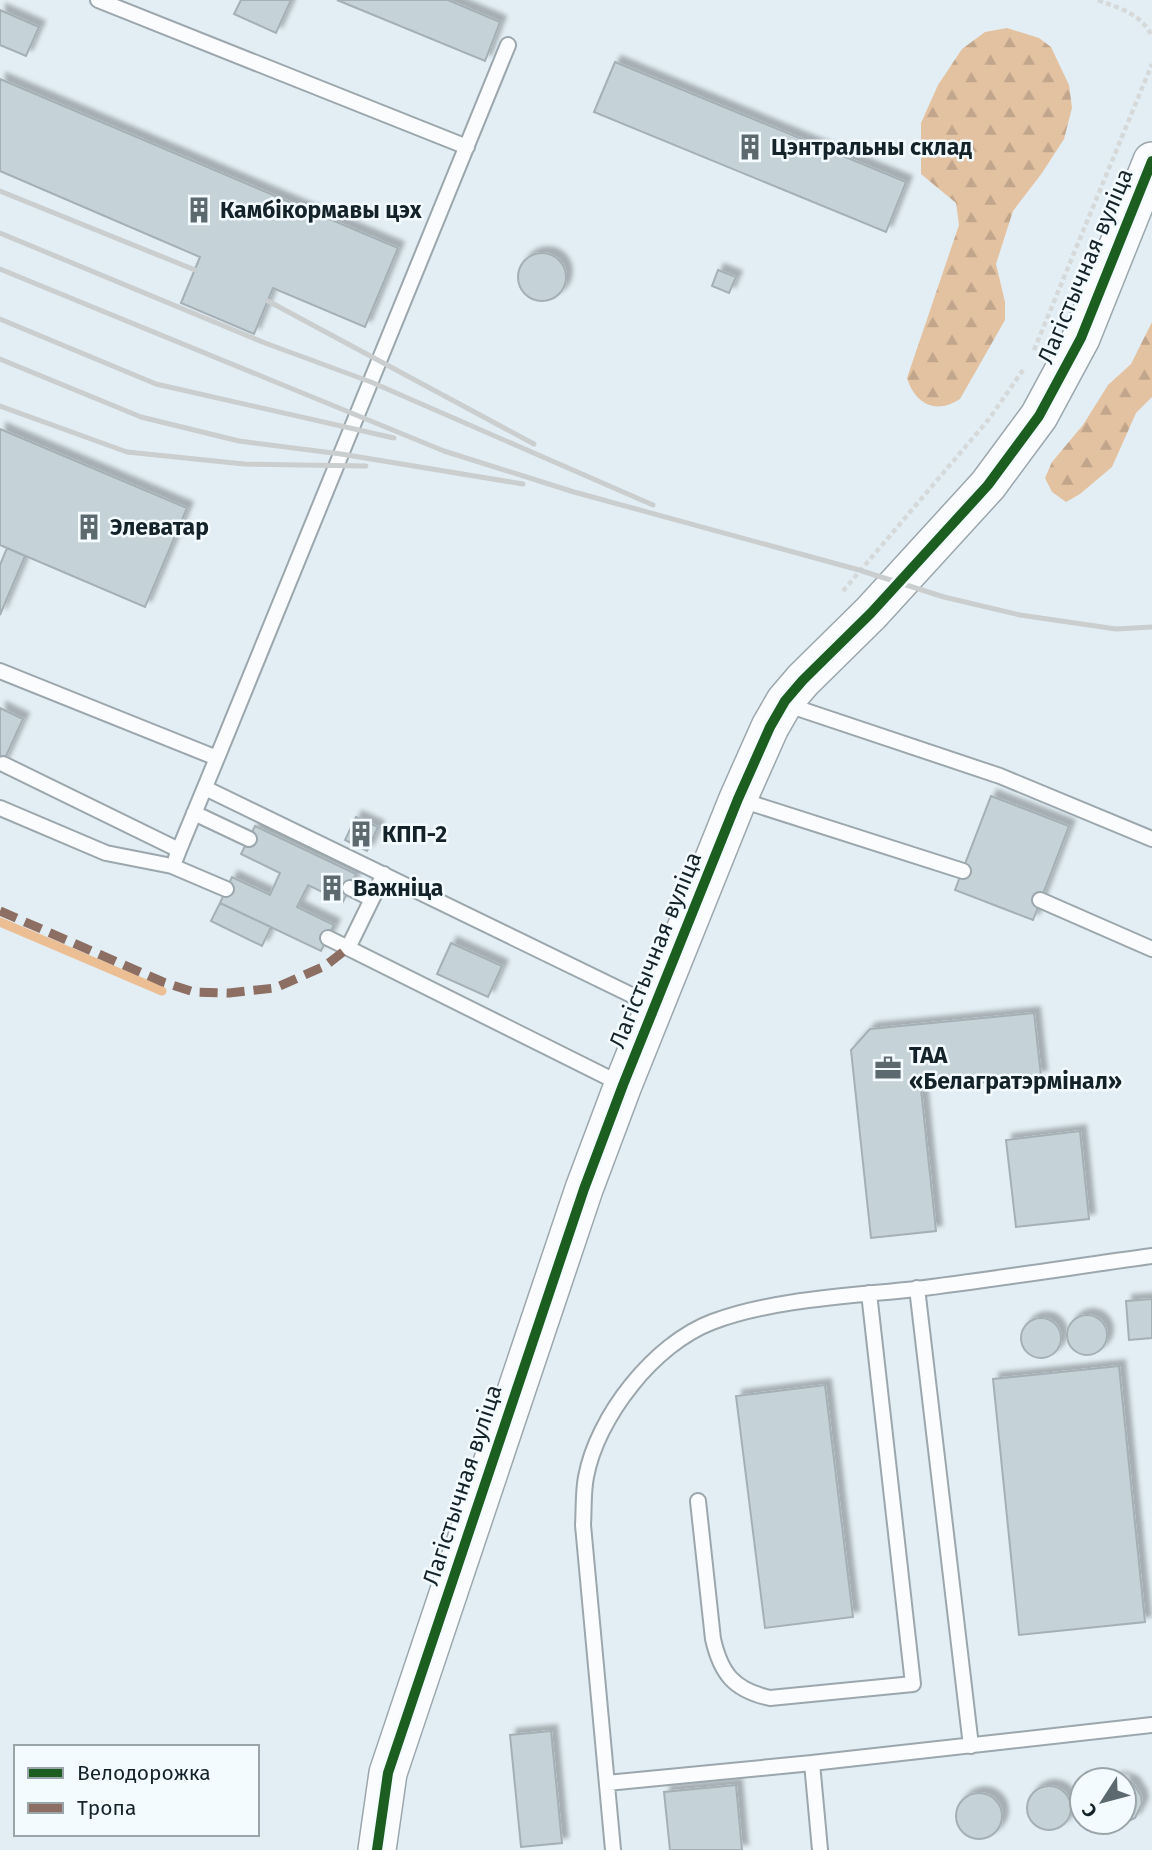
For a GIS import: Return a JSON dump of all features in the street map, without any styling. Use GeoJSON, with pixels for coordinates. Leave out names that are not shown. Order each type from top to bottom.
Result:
{"type":"FeatureCollection","features":[{"type":"Feature","properties":{"kind":"street","name":"Лагістычная вуліца"},"geometry":{"type":"LineString","coordinates":[[377,1850],[388,1773],[579,1202],[738,799],[770,727],[803,680],[850,635],[988,485],[1039,416],[1081,338],[1152,161]]}},
{"type":"Feature","properties":{"kind":"lane"},"geometry":{"type":"LineString","coordinates":[[98,0],[467,147]]}},
{"type":"Feature","properties":{"kind":"lane"},"geometry":{"type":"LineString","coordinates":[[172,866],[508,45]]}},
{"type":"Feature","properties":{"kind":"lane"},"geometry":{"type":"LineString","coordinates":[[0,671],[218,758]]}},
{"type":"Feature","properties":{"kind":"lane"},"geometry":{"type":"LineString","coordinates":[[784,704],[1000,776],[1152,839]]}},
{"type":"Feature","properties":{"kind":"lane"},"geometry":{"type":"LineString","coordinates":[[2,764],[179,850]]}},
{"type":"Feature","properties":{"kind":"lane"},"geometry":{"type":"LineString","coordinates":[[205,788],[655,1006]]}},
{"type":"Feature","properties":{"kind":"lane"},"geometry":{"type":"LineString","coordinates":[[738,799],[962,871]]}},
{"type":"Feature","properties":{"kind":"lane"},"geometry":{"type":"LineString","coordinates":[[0,808],[106,853],[172,866],[226,889]]}},
{"type":"Feature","properties":{"kind":"lane"},"geometry":{"type":"LineString","coordinates":[[194,813],[248,839]]}},
{"type":"Feature","properties":{"kind":"lane"},"geometry":{"type":"LineString","coordinates":[[348,948],[384,874]]}},
{"type":"Feature","properties":{"kind":"lane"},"geometry":{"type":"LineString","coordinates":[[350,888],[372,899]]}},
{"type":"Feature","properties":{"kind":"lane"},"geometry":{"type":"LineString","coordinates":[[1040,901],[1152,949]]}},
{"type":"Feature","properties":{"kind":"lane"},"geometry":{"type":"LineString","coordinates":[[328,938],[623,1085]]}},
{"type":"Feature","properties":{"kind":"lane"},"geometry":{"type":"LineString","coordinates":[[613,1850],[583,1525],[586,1478],[594,1448],[606,1421],[626,1391],[650,1365],[679,1341],[710,1323],[741,1314],[809,1301],[1152,1256]]}},
{"type":"Feature","properties":{"kind":"lane"},"geometry":{"type":"LineString","coordinates":[[917,1288],[971,1746]]}},
{"type":"Feature","properties":{"kind":"lane"},"geometry":{"type":"LineString","coordinates":[[698,1501],[713,1639],[724,1671],[737,1685],[753,1694],[770,1698],[913,1684],[869,1293]]}},
{"type":"Feature","properties":{"kind":"lane"},"geometry":{"type":"LineString","coordinates":[[607,1783],[1152,1725]]}},
{"type":"Feature","properties":{"kind":"lane"},"geometry":{"type":"LineString","coordinates":[[812,1763],[820,1850]]}},
{"type":"Feature","properties":{"kind":"path"},"geometry":{"type":"LineString","coordinates":[[1098,0],[1135,14],[1146,24],[1152,36]]}},
{"type":"Feature","properties":{"kind":"path"},"geometry":{"type":"LineString","coordinates":[[850,635],[828,608],[989,419],[1029,362],[1152,64]]}},
{"type":"Feature","properties":{"kind":"green space"},"geometry":{"type":"Polygon","coordinates":[[[1007,28],[1039,38],[1051,47],[1069,85],[1072,108],[1064,139],[1013,211],[996,264],[1005,302],[1005,320],[960,399],[951,404],[935,406],[915,394],[907,378],[959,225],[956,203],[921,174],[921,123],[938,85],[962,49],[985,32],[1007,28]]]}},
{"type":"Feature","properties":{"kind":"green space"},"geometry":{"type":"Polygon","coordinates":[[[1152,322],[1152,397],[1136,413],[1112,467],[1080,494],[1066,502],[1052,492],[1045,478],[1052,462],[1083,425],[1108,385],[1131,364],[1152,322]]]}},
{"type":"Feature","properties":{"kind":"building"},"geometry":{"type":"Polygon","coordinates":[[[241,0],[291,0],[276,33],[234,14],[241,0]]]}},
{"type":"Feature","properties":{"kind":"building"},"geometry":{"type":"Polygon","coordinates":[[[337,0],[448,0],[500,22],[485,61],[337,0]]]}},
{"type":"Feature","properties":{"kind":"building"},"geometry":{"type":"Polygon","coordinates":[[[0,10],[39,27],[26,56],[0,45],[0,10]]]}},
{"type":"Feature","properties":{"kind":"building","name":"Цэнтральны склад"},"geometry":{"type":"Polygon","coordinates":[[[615,62],[906,182],[886,232],[594,112],[615,62]]]}},
{"type":"Feature","properties":{"kind":"building","name":"Камбікормавы цэх"},"geometry":{"type":"Polygon","coordinates":[[[0,79],[398,248],[365,327],[273,288],[254,334],[181,303],[200,257],[0,171],[0,79]]]}},
{"type":"Feature","properties":{"kind":"building"},"geometry":{"type":"Polygon","coordinates":[[[542,253],[559,260],[566,277],[559,294],[542,301],[525,294],[518,277],[525,260],[542,253]]]}},
{"type":"Feature","properties":{"kind":"building"},"geometry":{"type":"Polygon","coordinates":[[[718,270],[736,277],[729,293],[712,286],[718,270]]]}},
{"type":"Feature","properties":{"kind":"building","name":"Элеватар"},"geometry":{"type":"Polygon","coordinates":[[[0,429],[187,508],[145,607],[0,545],[0,429]]]}},
{"type":"Feature","properties":{"kind":"building"},"geometry":{"type":"Polygon","coordinates":[[[7,548],[25,556],[0,615],[0,565],[7,548]]]}},
{"type":"Feature","properties":{"kind":"building"},"geometry":{"type":"Polygon","coordinates":[[[0,708],[23,719],[0,769],[0,708]]]}},
{"type":"Feature","properties":{"kind":"building"},"geometry":{"type":"Polygon","coordinates":[[[991,796],[1069,826],[1033,920],[955,890],[991,796]]]}},
{"type":"Feature","properties":{"kind":"building","name":"КПП-2"},"geometry":{"type":"Polygon","coordinates":[[[356,817],[378,827],[367,851],[345,840],[356,817]]]}},
{"type":"Feature","properties":{"kind":"building","name":"Важніца"},"geometry":{"type":"Polygon","coordinates":[[[255,826],[356,874],[343,902],[308,885],[297,907],[334,925],[321,951],[220,903],[232,877],[270,895],[280,873],[241,854],[255,826]]]}},
{"type":"Feature","properties":{"kind":"building"},"geometry":{"type":"Polygon","coordinates":[[[220,903],[271,927],[262,946],[211,921],[220,903]]]}},
{"type":"Feature","properties":{"kind":"building"},"geometry":{"type":"Polygon","coordinates":[[[451,943],[502,966],[488,997],[437,974],[451,943]]]}},
{"type":"Feature","properties":{"kind":"building"},"geometry":{"type":"Polygon","coordinates":[[[1034,1013],[1041,1076],[921,1089],[936,1231],[871,1238],[851,1050],[870,1029],[1034,1013]]]}},
{"type":"Feature","properties":{"kind":"building"},"geometry":{"type":"Polygon","coordinates":[[[1080,1131],[1089,1219],[1016,1227],[1006,1140],[1080,1131]]]}},
{"type":"Feature","properties":{"kind":"building"},"geometry":{"type":"Polygon","coordinates":[[[1152,1299],[1152,1338],[1129,1340],[1126,1301],[1152,1299]]]}},
{"type":"Feature","properties":{"kind":"building"},"geometry":{"type":"Polygon","coordinates":[[[1087,1315],[1101,1321],[1107,1335],[1101,1349],[1087,1355],[1073,1349],[1067,1335],[1073,1321],[1087,1315]]]}},
{"type":"Feature","properties":{"kind":"building"},"geometry":{"type":"Polygon","coordinates":[[[1041,1318],[1055,1324],[1061,1338],[1055,1352],[1041,1358],[1027,1352],[1021,1338],[1027,1324],[1041,1318]]]}},
{"type":"Feature","properties":{"kind":"building"},"geometry":{"type":"Polygon","coordinates":[[[1119,1366],[1145,1622],[1019,1635],[993,1379],[1119,1366]]]}},
{"type":"Feature","properties":{"kind":"building"},"geometry":{"type":"Polygon","coordinates":[[[825,1385],[853,1617],[765,1628],[736,1396],[825,1385]]]}},
{"type":"Feature","properties":{"kind":"building"},"geometry":{"type":"Polygon","coordinates":[[[551,1731],[562,1843],[521,1847],[510,1735],[551,1731]]]}},
{"type":"Feature","properties":{"kind":"building"},"geometry":{"type":"Polygon","coordinates":[[[736,1785],[742,1850],[670,1850],[664,1792],[736,1785]]]}},
{"type":"Feature","properties":{"kind":"building"},"geometry":{"type":"Polygon","coordinates":[[[1049,1786],[1064,1793],[1068,1799],[1068,1817],[1064,1823],[1049,1830],[1034,1823],[1027,1808],[1034,1793],[1049,1786]]]}},
{"type":"Feature","properties":{"kind":"building"},"geometry":{"type":"Polygon","coordinates":[[[1138,1791],[1141,1796],[1142,1804],[1138,1812],[1138,1791]]]}},
{"type":"Feature","properties":{"kind":"building"},"geometry":{"type":"Polygon","coordinates":[[[979,1793],[995,1800],[1002,1816],[995,1832],[979,1839],[963,1832],[956,1816],[963,1800],[979,1793]]]}},
{"type":"Feature","properties":{"kind":"waterway"},"geometry":{"type":"LineString","coordinates":[[0,922],[162,991]]}},
{"type":"Feature","properties":{"kind":"railway"},"geometry":{"type":"LineString","coordinates":[[0,191],[195,270]]}},
{"type":"Feature","properties":{"kind":"railway"},"geometry":{"type":"LineString","coordinates":[[0,233],[265,343],[371,382],[653,505]]}},
{"type":"Feature","properties":{"kind":"railway"},"geometry":{"type":"LineString","coordinates":[[0,269],[444,451],[574,492],[859,570],[944,597],[1020,615],[1116,629],[1152,627]]}},
{"type":"Feature","properties":{"kind":"railway"},"geometry":{"type":"LineString","coordinates":[[268,301],[534,444]]}},
{"type":"Feature","properties":{"kind":"railway"},"geometry":{"type":"LineString","coordinates":[[0,319],[156,384],[394,438]]}},
{"type":"Feature","properties":{"kind":"railway"},"geometry":{"type":"LineString","coordinates":[[0,359],[141,417],[239,441],[341,454],[523,484]]}},
{"type":"Feature","properties":{"kind":"railway"},"geometry":{"type":"LineString","coordinates":[[0,406],[127,452],[244,464],[366,466]]}},
{"type":"Feature","properties":{"kind":"marked path"},"geometry":{"type":"LineString","coordinates":[[0,911],[163,982],[194,992],[229,993],[275,988],[325,966],[348,948]]}},
{"type":"Feature","properties":{"kind":"cycle path"},"geometry":{"type":"LineString","coordinates":[[377,1850],[388,1773],[584,1189],[738,799],[770,727],[785,701],[803,680],[871,613],[988,485],[1039,416],[1081,338],[1152,161]]}},
{"type":"Feature","properties":{"kind":"place","name":"Цэнтральны склад"},"geometry":{"type":"Point","coordinates":[750,147]}},
{"type":"Feature","properties":{"kind":"place","name":"Камбікормавы цэх"},"geometry":{"type":"Point","coordinates":[199,210]}},
{"type":"Feature","properties":{"kind":"place","name":"Элеватар"},"geometry":{"type":"Point","coordinates":[89,527]}},
{"type":"Feature","properties":{"kind":"place","name":"КПП-2"},"geometry":{"type":"Point","coordinates":[361,834]}},
{"type":"Feature","properties":{"kind":"place","name":"Важніца"},"geometry":{"type":"Point","coordinates":[332,888]}},
{"type":"Feature","properties":{"kind":"place","name":"ТАА «Белагратэрмінал»"},"geometry":{"type":"Point","coordinates":[888,1068]}}]}
